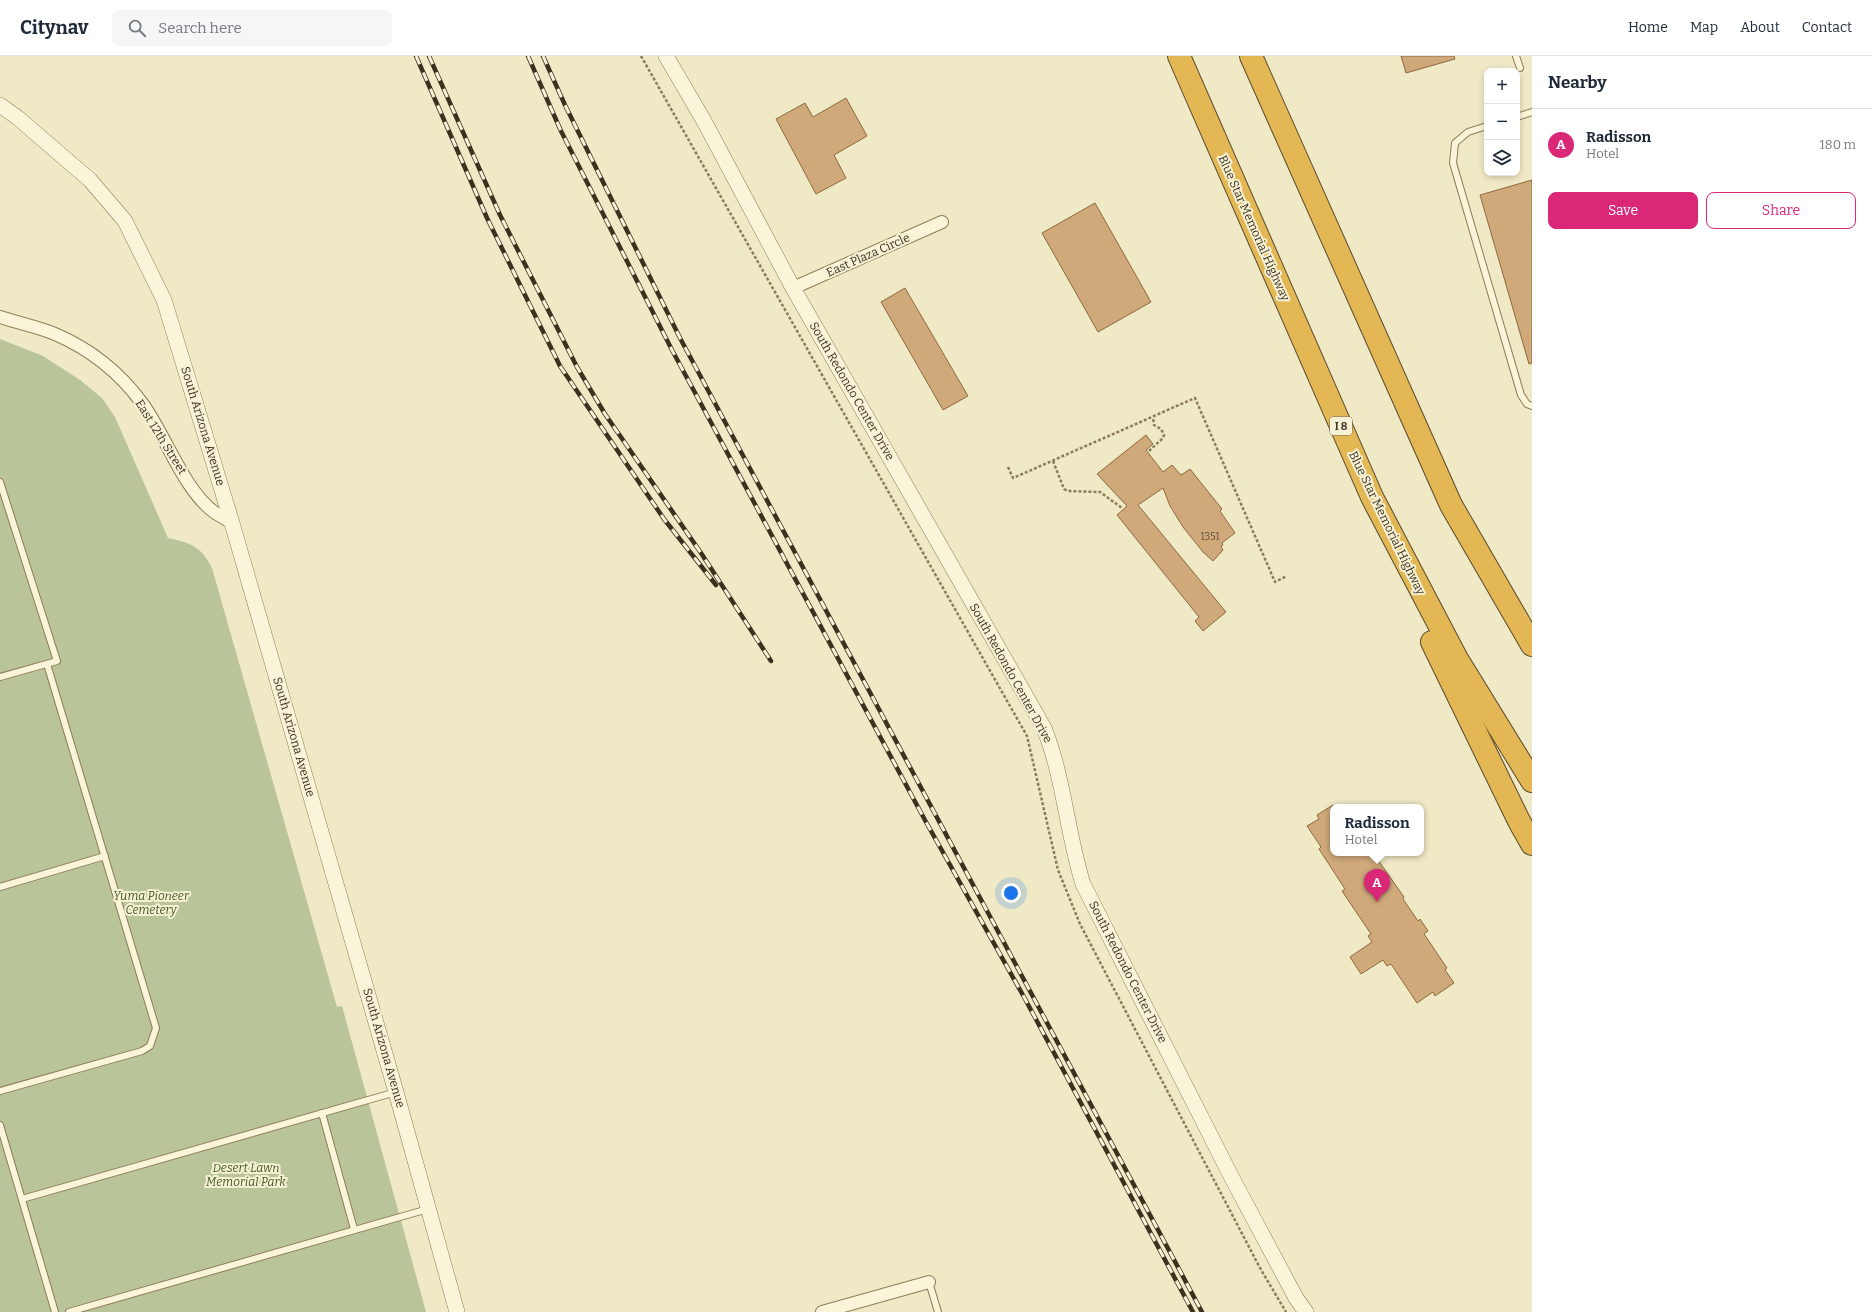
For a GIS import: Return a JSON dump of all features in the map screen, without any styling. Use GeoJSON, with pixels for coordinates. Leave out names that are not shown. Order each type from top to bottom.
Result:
{"type":"FeatureCollection","features":[{"type":"Feature","properties":{"kind":"highway","name":"Blue Star Memorial Highway"},"geometry":{"type":"LineString","coordinates":[[1179,56],[1372,497],[1456,659],[1532,781]]}},
{"type":"Feature","properties":{"kind":"highway"},"geometry":{"type":"LineString","coordinates":[[1252,56],[1451,505],[1532,645]]}},
{"type":"Feature","properties":{"kind":"highway"},"geometry":{"type":"LineString","coordinates":[[1372,497],[1429,636],[1519,821],[1532,844]]}},
{"type":"Feature","properties":{"kind":"highway"},"geometry":{"type":"LineString","coordinates":[[1451,505],[1532,622]]}},
{"type":"Feature","properties":{"kind":"street","name":"South Redondo Center Drive"},"geometry":{"type":"LineString","coordinates":[[666,56],[704,121],[793,288],[1044,728],[1056,763],[1074,857],[1083,884],[1232,1178],[1296,1298],[1306,1312]]}},
{"type":"Feature","properties":{"kind":"street","name":"South Arizona Avenue"},"geometry":{"type":"LineString","coordinates":[[0,105],[18,118],[90,180],[125,221],[164,300],[232,523],[396,1092],[457,1312]]}},
{"type":"Feature","properties":{"kind":"street","name":"East Plaza Circle"},"geometry":{"type":"LineString","coordinates":[[793,288],[942,222]]}},
{"type":"Feature","properties":{"kind":"street","name":"East 12th Street"},"geometry":{"type":"LineString","coordinates":[[0,317],[55,334],[89,352],[117,373],[143,404],[180,468],[200,498],[214,512],[232,523]]}},
{"type":"Feature","properties":{"kind":"street"},"geometry":{"type":"LineString","coordinates":[[822,1312],[929,1282]]}},
{"type":"Feature","properties":{"kind":"lane"},"geometry":{"type":"LineString","coordinates":[[1516,56],[1520,68]]}},
{"type":"Feature","properties":{"kind":"lane"},"geometry":{"type":"LineString","coordinates":[[1520,116],[1532,112]]}},
{"type":"Feature","properties":{"kind":"lane"},"geometry":{"type":"LineString","coordinates":[[1484,127],[1468,132],[1455,143],[1453,163],[1522,395],[1527,404],[1532,406]]}},
{"type":"Feature","properties":{"kind":"lane"},"geometry":{"type":"LineString","coordinates":[[0,482],[57,661],[0,677]]}},
{"type":"Feature","properties":{"kind":"lane"},"geometry":{"type":"LineString","coordinates":[[0,1091],[142,1051],[150,1046],[155,1036],[156,1028],[47,664]]}},
{"type":"Feature","properties":{"kind":"lane"},"geometry":{"type":"LineString","coordinates":[[0,887],[104,856]]}},
{"type":"Feature","properties":{"kind":"lane"},"geometry":{"type":"LineString","coordinates":[[22,1199],[396,1092]]}},
{"type":"Feature","properties":{"kind":"lane"},"geometry":{"type":"LineString","coordinates":[[322,1113],[354,1230]]}},
{"type":"Feature","properties":{"kind":"lane"},"geometry":{"type":"LineString","coordinates":[[0,1125],[55,1312]]}},
{"type":"Feature","properties":{"kind":"lane"},"geometry":{"type":"LineString","coordinates":[[69,1312],[428,1209]]}},
{"type":"Feature","properties":{"kind":"lane"},"geometry":{"type":"LineString","coordinates":[[929,1282],[938,1312]]}},
{"type":"Feature","properties":{"kind":"path"},"geometry":{"type":"LineString","coordinates":[[640,56],[1027,736],[1058,870],[1080,924],[1196,1147],[1286,1312]]}},
{"type":"Feature","properties":{"kind":"path"},"geometry":{"type":"LineString","coordinates":[[1008,467],[1013,478],[1195,398],[1275,582],[1287,576]]}},
{"type":"Feature","properties":{"kind":"path"},"geometry":{"type":"LineString","coordinates":[[1149,451],[1163,438],[1164,435],[1161,429],[1154,425],[1153,416]]}},
{"type":"Feature","properties":{"kind":"path"},"geometry":{"type":"LineString","coordinates":[[1053,460],[1064,489],[1068,491],[1100,492],[1122,508]]}},
{"type":"Feature","properties":{"kind":"green space","name":"Yuma Pioneer Cemetery"},"geometry":{"type":"Polygon","coordinates":[[[0,339],[43,356],[80,380],[102,398],[115,417],[168,538],[189,544],[199,550],[212,568],[337,1007],[342,1006],[426,1312],[0,1312],[0,339]]]}},
{"type":"Feature","properties":{"kind":"building"},"geometry":{"type":"Polygon","coordinates":[[[1401,56],[1454,56],[1455,59],[1406,73],[1401,56]]]}},
{"type":"Feature","properties":{"kind":"building"},"geometry":{"type":"Polygon","coordinates":[[[846,98],[867,136],[834,155],[846,178],[816,194],[776,119],[805,103],[813,117],[846,98]]]}},
{"type":"Feature","properties":{"kind":"building"},"geometry":{"type":"Polygon","coordinates":[[[1532,180],[1532,363],[1529,364],[1480,195],[1532,180]]]}},
{"type":"Feature","properties":{"kind":"building"},"geometry":{"type":"Polygon","coordinates":[[[1095,203],[1151,302],[1098,332],[1042,233],[1095,203]]]}},
{"type":"Feature","properties":{"kind":"building"},"geometry":{"type":"Polygon","coordinates":[[[905,288],[968,396],[943,410],[881,302],[905,288]]]}},
{"type":"Feature","properties":{"kind":"building"},"geometry":{"type":"Polygon","coordinates":[[[1146,435],[1153,444],[1146,450],[1163,472],[1172,465],[1181,475],[1190,469],[1222,509],[1220,511],[1235,533],[1222,543],[1223,545],[1221,547],[1223,550],[1213,561],[1203,552],[1183,527],[1170,506],[1163,488],[1138,505],[1226,612],[1203,631],[1195,621],[1199,617],[1117,515],[1127,506],[1097,474],[1146,435]]]}},
{"type":"Feature","properties":{"kind":"building"},"geometry":{"type":"Polygon","coordinates":[[[1330,807],[1330,856],[1375,856],[1404,897],[1403,899],[1418,921],[1420,919],[1428,931],[1424,934],[1447,968],[1445,970],[1454,983],[1435,996],[1433,992],[1417,1003],[1391,964],[1387,966],[1383,960],[1361,974],[1350,957],[1372,942],[1368,936],[1371,934],[1342,891],[1345,889],[1319,849],[1321,847],[1307,826],[1319,819],[1317,815],[1330,807]]]}},
{"type":"Feature","properties":{"kind":"railway"},"geometry":{"type":"LineString","coordinates":[[416,56],[487,218],[560,366],[664,519],[716,585]]}},
{"type":"Feature","properties":{"kind":"railway"},"geometry":{"type":"LineString","coordinates":[[429,56],[500,215],[577,367],[605,414],[701,553],[771,661]]}},
{"type":"Feature","properties":{"kind":"railway"},"geometry":{"type":"LineString","coordinates":[[528,56],[561,131],[672,350],[926,822],[1024,997],[1193,1312]]}},
{"type":"Feature","properties":{"kind":"railway"},"geometry":{"type":"LineString","coordinates":[[543,56],[565,105],[680,338],[1202,1312]]}},
{"type":"Feature","properties":{"kind":"place","name":"Radisson"},"geometry":{"type":"Point","coordinates":[1377,902]}},
{"type":"Feature","properties":{"kind":"park label","name":"Desert Lawn Memorial Park"},"geometry":{"type":"Point","coordinates":[246,1175]}}]}
